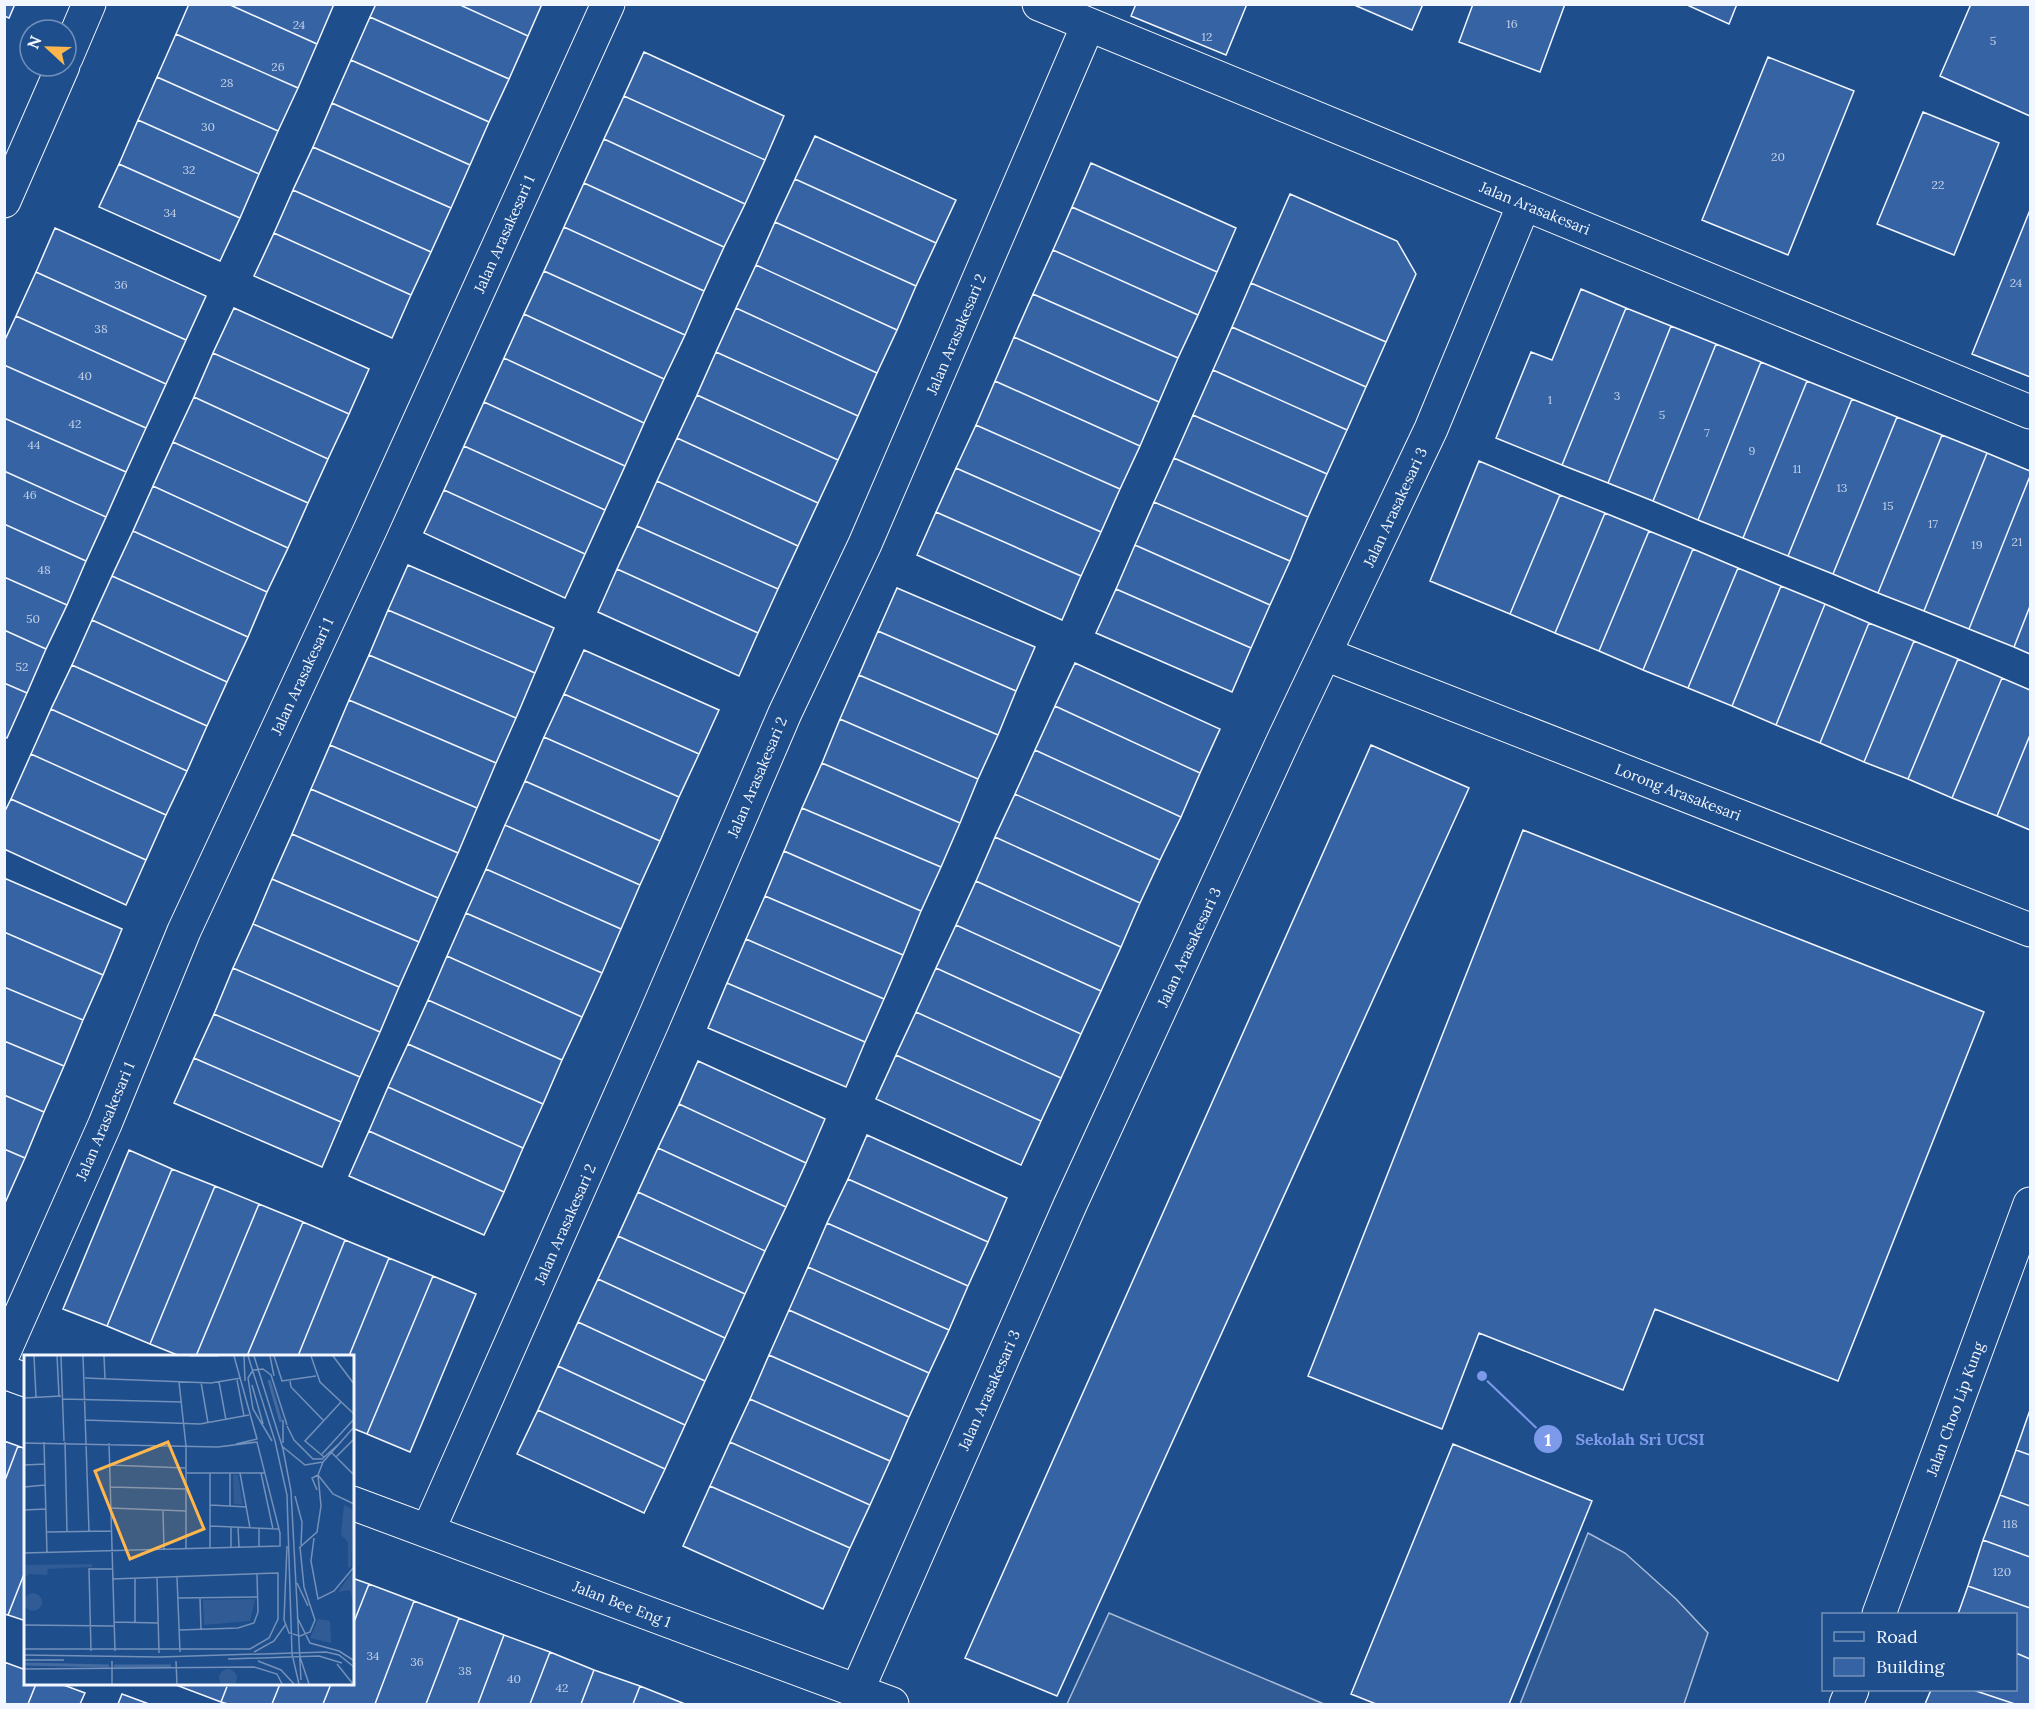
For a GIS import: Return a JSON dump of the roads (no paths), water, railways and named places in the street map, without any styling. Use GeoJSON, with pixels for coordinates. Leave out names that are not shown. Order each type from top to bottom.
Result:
{"type":"FeatureCollection","features":[{"type":"Feature","properties":{"kind":"street"},"geometry":{"type":"LineString","coordinates":[[78,30],[89,4]]}},
{"type":"Feature","properties":{"kind":"street","name":"Jalan Arasakesari 1"},"geometry":{"type":"LineString","coordinates":[[4,1352],[105,1124],[184,932],[370,530],[608,4]]}},
{"type":"Feature","properties":{"kind":"street","name":"Jalan Arasakesari"},"geometry":{"type":"LineString","coordinates":[[1039,4],[2031,412]]}},
{"type":"Feature","properties":{"kind":"street","name":"Jalan Arasakesari 2"},"geometry":{"type":"LineString","coordinates":[[429,1531],[653,1021],[784,713],[865,544],[1088,25]]}},
{"type":"Feature","properties":{"kind":"street"},"geometry":{"type":"LineString","coordinates":[[4,201],[58,78]]}},
{"type":"Feature","properties":{"kind":"street","name":"Jalan Arasakesari 3"},"geometry":{"type":"LineString","coordinates":[[857,1691],[1070,1205],[1284,739],[1431,429],[1524,204]]}},
{"type":"Feature","properties":{"kind":"street","name":"Lorong Arasakesari"},"geometry":{"type":"LineString","coordinates":[[1325,654],[2031,930]]}},
{"type":"Feature","properties":{"kind":"street","name":"Jalan Choo Lip Kung"},"geometry":{"type":"LineString","coordinates":[[1879,1613],[2031,1204]]}},
{"type":"Feature","properties":{"kind":"street"},"geometry":{"type":"LineString","coordinates":[[4,1372],[24,1379]]}},
{"type":"Feature","properties":{"kind":"street","name":"Jalan Bee Eng 1"},"geometry":{"type":"LineString","coordinates":[[354,1504],[892,1704]]}},
{"type":"Feature","properties":{"kind":"place","name":"Sekolah Sri UCSI"},"geometry":{"type":"Point","coordinates":[1482,1376]}}]}
